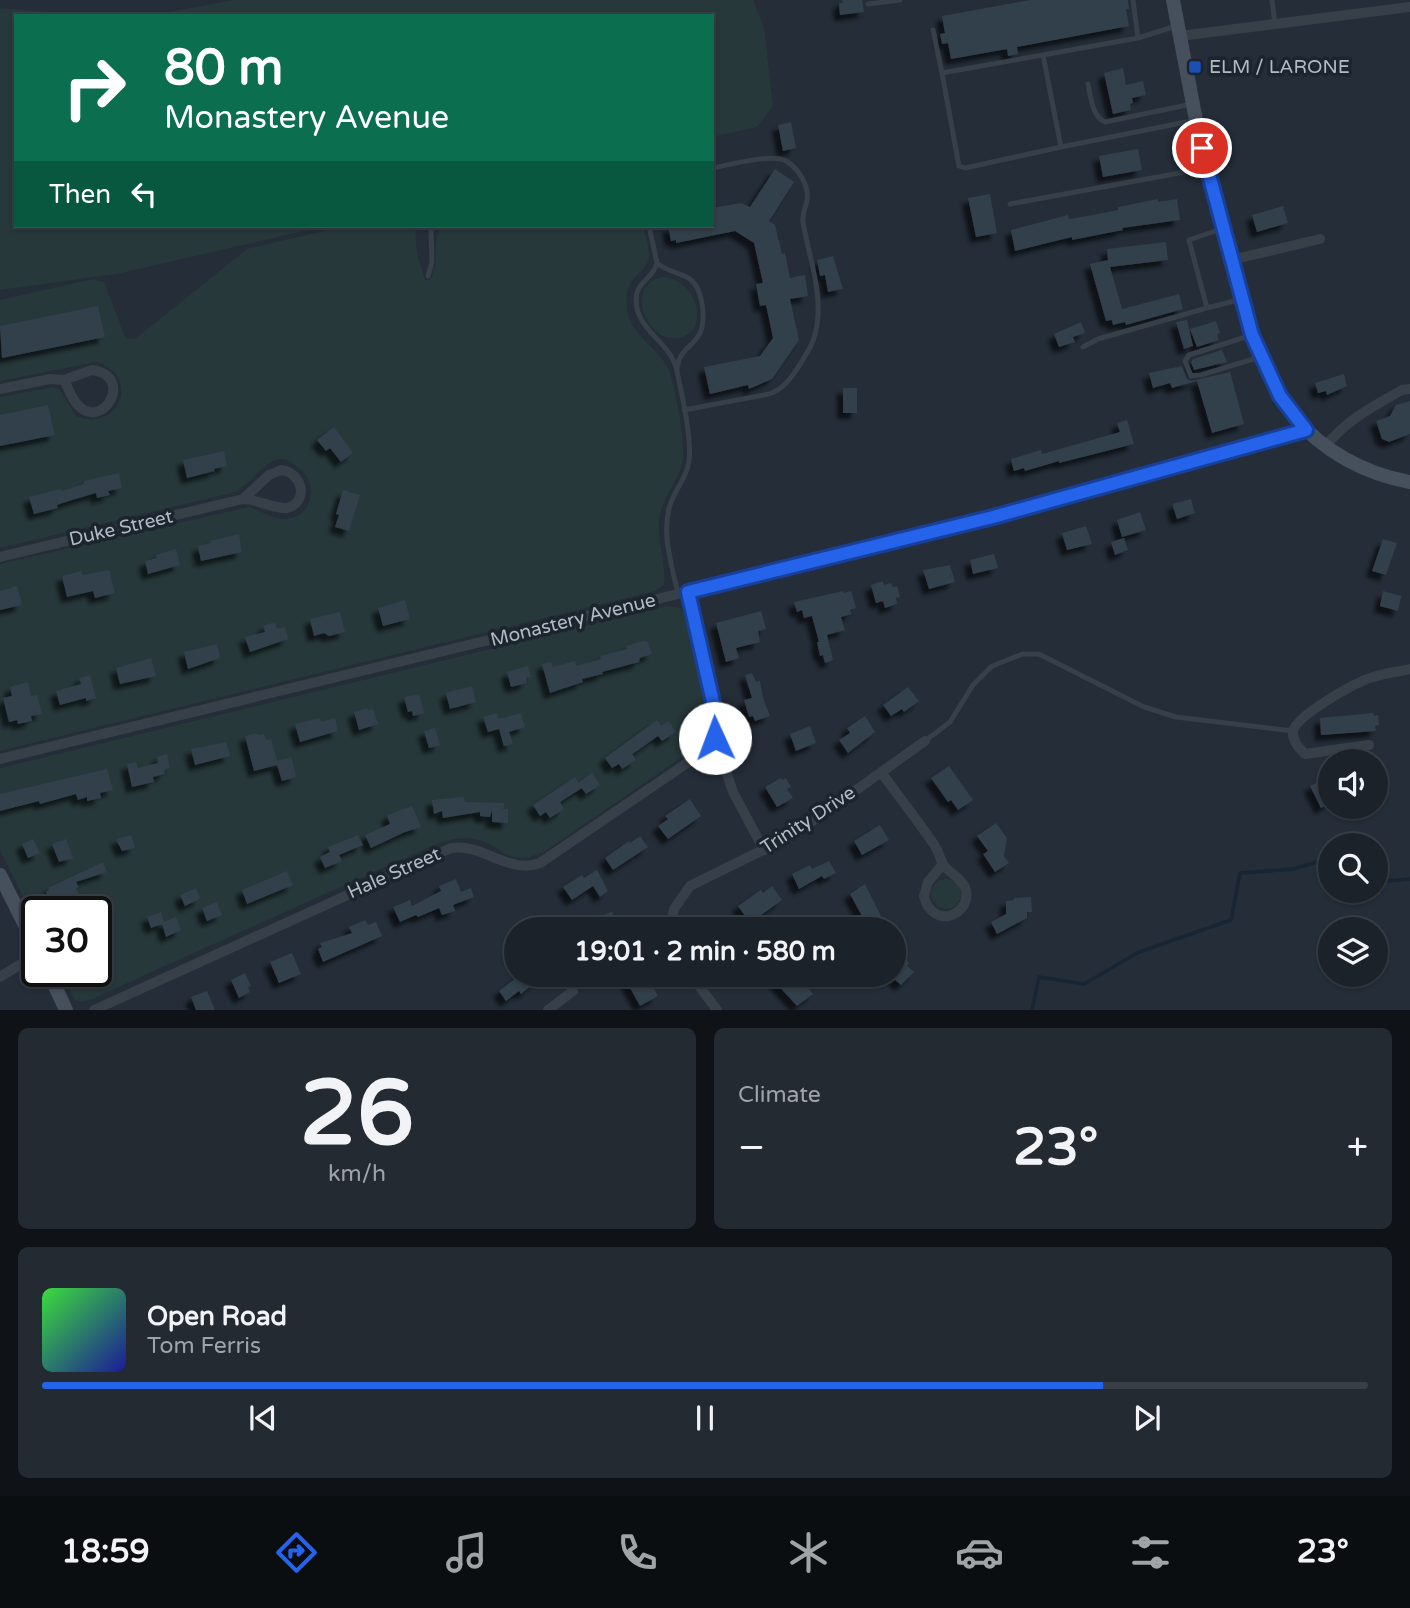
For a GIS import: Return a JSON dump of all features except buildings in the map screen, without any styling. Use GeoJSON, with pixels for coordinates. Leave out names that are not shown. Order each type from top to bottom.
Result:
{"type":"FeatureCollection","features":[{"type":"Feature","properties":{"kind":"main road"},"geometry":{"type":"LineString","coordinates":[[1173,0],[1207,168],[1260,357],[1280,396],[1306,430],[1359,466],[1410,482]]}},
{"type":"Feature","properties":{"kind":"main road"},"geometry":{"type":"LineString","coordinates":[[0,875],[21,919]]}},
{"type":"Feature","properties":{"kind":"main road"},"geometry":{"type":"LineString","coordinates":[[55,987],[66,1010]]}},
{"type":"Feature","properties":{"kind":"street"},"geometry":{"type":"LineString","coordinates":[[1179,31],[1275,24],[1396,4],[1410,7]]}},
{"type":"Feature","properties":{"kind":"street"},"geometry":{"type":"LineString","coordinates":[[1231,260],[1320,239]]}},
{"type":"Feature","properties":{"kind":"street"},"geometry":{"type":"LineString","coordinates":[[0,389],[50,379],[64,380],[86,372],[99,371],[109,378],[113,397],[104,408],[97,411],[83,409],[64,380]]}},
{"type":"Feature","properties":{"kind":"street"},"geometry":{"type":"LineString","coordinates":[[1326,446],[1336,433],[1355,417],[1402,390],[1410,389]]}},
{"type":"Feature","properties":{"kind":"street","name":"Monastery Avenue"},"geometry":{"type":"LineString","coordinates":[[0,760],[993,517],[1306,430]]}},
{"type":"Feature","properties":{"kind":"street","name":"Duke Street"},"geometry":{"type":"LineString","coordinates":[[0,557],[243,499],[254,499],[281,509],[287,508],[300,496],[301,484],[293,473],[274,472],[243,499]]}},
{"type":"Feature","properties":{"kind":"street"},"geometry":{"type":"LineString","coordinates":[[683,593],[715,711],[715,738],[733,792],[764,850]]}},
{"type":"Feature","properties":{"kind":"street"},"geometry":{"type":"LineString","coordinates":[[1368,745],[1305,754],[1295,744],[1293,731],[1302,718],[1359,682],[1374,676],[1410,669]]}},
{"type":"Feature","properties":{"kind":"street","name":"Hale Street"},"geometry":{"type":"LineString","coordinates":[[94,1010],[451,848],[468,847],[520,867],[540,863],[699,755],[715,738]]}},
{"type":"Feature","properties":{"kind":"street","name":"Trinity Drive"},"geometry":{"type":"LineString","coordinates":[[672,917],[674,909],[690,886],[793,835],[925,741]]}},
{"type":"Feature","properties":{"kind":"street"},"geometry":{"type":"LineString","coordinates":[[881,772],[937,849],[943,864],[962,882],[966,895],[964,904],[959,911],[946,916],[937,915],[930,909],[924,896],[928,882],[943,864]]}},
{"type":"Feature","properties":{"kind":"street"},"geometry":{"type":"LineString","coordinates":[[0,977],[21,963]]}},
{"type":"Feature","properties":{"kind":"street"},"geometry":{"type":"LineString","coordinates":[[700,987],[717,1010]]}},
{"type":"Feature","properties":{"kind":"street"},"geometry":{"type":"LineString","coordinates":[[548,1010],[573,991]]}},
{"type":"Feature","properties":{"kind":"lane"},"geometry":{"type":"LineString","coordinates":[[868,4],[900,0]]}},
{"type":"Feature","properties":{"kind":"lane"},"geometry":{"type":"LineString","coordinates":[[1133,0],[1138,38]]}},
{"type":"Feature","properties":{"kind":"lane"},"geometry":{"type":"LineString","coordinates":[[1272,0],[1275,24]]}},
{"type":"Feature","properties":{"kind":"lane"},"geometry":{"type":"LineString","coordinates":[[933,30],[959,166],[965,168],[1196,120]]}},
{"type":"Feature","properties":{"kind":"lane"},"geometry":{"type":"LineString","coordinates":[[942,73],[1179,31]]}},
{"type":"Feature","properties":{"kind":"lane"},"geometry":{"type":"LineString","coordinates":[[1043,55],[1060,148]]}},
{"type":"Feature","properties":{"kind":"lane"},"geometry":{"type":"LineString","coordinates":[[1088,84],[1098,119],[1105,122],[1193,104]]}},
{"type":"Feature","properties":{"kind":"lane"},"geometry":{"type":"LineString","coordinates":[[684,410],[779,390],[805,356],[816,329],[817,290],[803,219],[807,197],[800,173],[780,159],[762,159],[714,168]]}},
{"type":"Feature","properties":{"kind":"lane"},"geometry":{"type":"LineString","coordinates":[[1010,204],[1207,168]]}},
{"type":"Feature","properties":{"kind":"lane"},"geometry":{"type":"LineString","coordinates":[[428,276],[432,262],[432,228]]}},
{"type":"Feature","properties":{"kind":"lane"},"geometry":{"type":"LineString","coordinates":[[649,228],[657,263],[654,273],[637,291],[638,310],[645,327],[671,353],[677,369],[690,444],[690,461],[684,480],[670,505],[666,529],[683,593]]}},
{"type":"Feature","properties":{"kind":"lane"},"geometry":{"type":"LineString","coordinates":[[1207,309],[1189,240],[1223,229]]}},
{"type":"Feature","properties":{"kind":"lane"},"geometry":{"type":"LineString","coordinates":[[657,263],[662,268],[691,280],[698,287],[700,296],[701,328],[696,338],[678,357],[677,369]]}},
{"type":"Feature","properties":{"kind":"lane"},"geometry":{"type":"LineString","coordinates":[[1083,347],[1098,339],[1242,299]]}},
{"type":"Feature","properties":{"kind":"lane"},"geometry":{"type":"LineString","coordinates":[[1252,335],[1189,355],[1185,361],[1188,372],[1191,376],[1201,375],[1260,357]]}},
{"type":"Feature","properties":{"kind":"lane"},"geometry":{"type":"LineString","coordinates":[[925,741],[950,722],[982,674],[992,666],[1023,654],[1039,654],[1144,707],[1176,717],[1293,731]]}},
{"type":"Feature","properties":{"kind":"shaded area"},"geometry":{"type":"Polygon","coordinates":[[[234,0],[753,0],[764,27],[773,106],[757,127],[714,137],[714,14],[158,14],[234,0]]]}},
{"type":"Feature","properties":{"kind":"shaded area"},"geometry":{"type":"Polygon","coordinates":[[[0,8],[72,14],[14,14],[14,228],[317,228],[117,274],[0,290],[0,8]]]}},
{"type":"Feature","properties":{"kind":"shaded area"},"geometry":{"type":"Polygon","coordinates":[[[336,228],[415,228],[417,253],[425,280],[430,280],[442,228],[644,228],[649,257],[628,289],[627,309],[634,328],[660,357],[670,374],[678,407],[683,448],[681,468],[660,514],[664,585],[655,591],[0,751],[0,564],[248,507],[279,519],[294,518],[307,507],[311,492],[306,475],[288,461],[280,459],[268,464],[236,492],[0,548],[0,397],[54,387],[60,390],[76,416],[91,419],[104,417],[114,410],[120,401],[121,390],[111,369],[97,362],[0,381],[0,300],[93,279],[104,282],[126,339],[136,338],[247,249],[336,228]]]}},
{"type":"Feature","properties":{"kind":"shaded area"},"geometry":{"type":"Polygon","coordinates":[[[662,277],[674,279],[684,286],[696,304],[696,324],[691,332],[682,337],[670,338],[659,333],[650,325],[644,314],[643,291],[650,282],[662,277]]]}},
{"type":"Feature","properties":{"kind":"shaded area"},"geometry":{"type":"Polygon","coordinates":[[[668,606],[681,608],[684,613],[709,722],[705,735],[682,757],[547,850],[534,856],[516,857],[474,839],[436,844],[81,1002],[75,1000],[68,987],[112,987],[112,896],[23,896],[0,850],[0,768],[668,606]]]}},
{"type":"Feature","properties":{"kind":"shaded area"},"geometry":{"type":"Polygon","coordinates":[[[946,879],[952,880],[960,888],[960,900],[952,908],[946,909],[940,908],[932,900],[931,894],[932,888],[940,880],[946,879]]]}},
{"type":"Feature","properties":{"kind":"waterway"},"geometry":{"type":"LineString","coordinates":[[1032,1010],[1039,977],[1084,984],[1139,952],[1231,920],[1240,873],[1294,869],[1318,862]]}},
{"type":"Feature","properties":{"kind":"waterway"},"geometry":{"type":"LineString","coordinates":[[1388,881],[1410,879]]}},
{"type":"Feature","properties":{"kind":"place","name":"ELM / LARONE"},"geometry":{"type":"Point","coordinates":[1195,67]}},
{"type":"Feature","properties":{"kind":"route"},"geometry":{"type":"LineString","coordinates":[[715,738],[717,721],[688,592],[993,517],[1306,430],[1280,396],[1260,357],[1249,327],[1202,148]]}}]}
